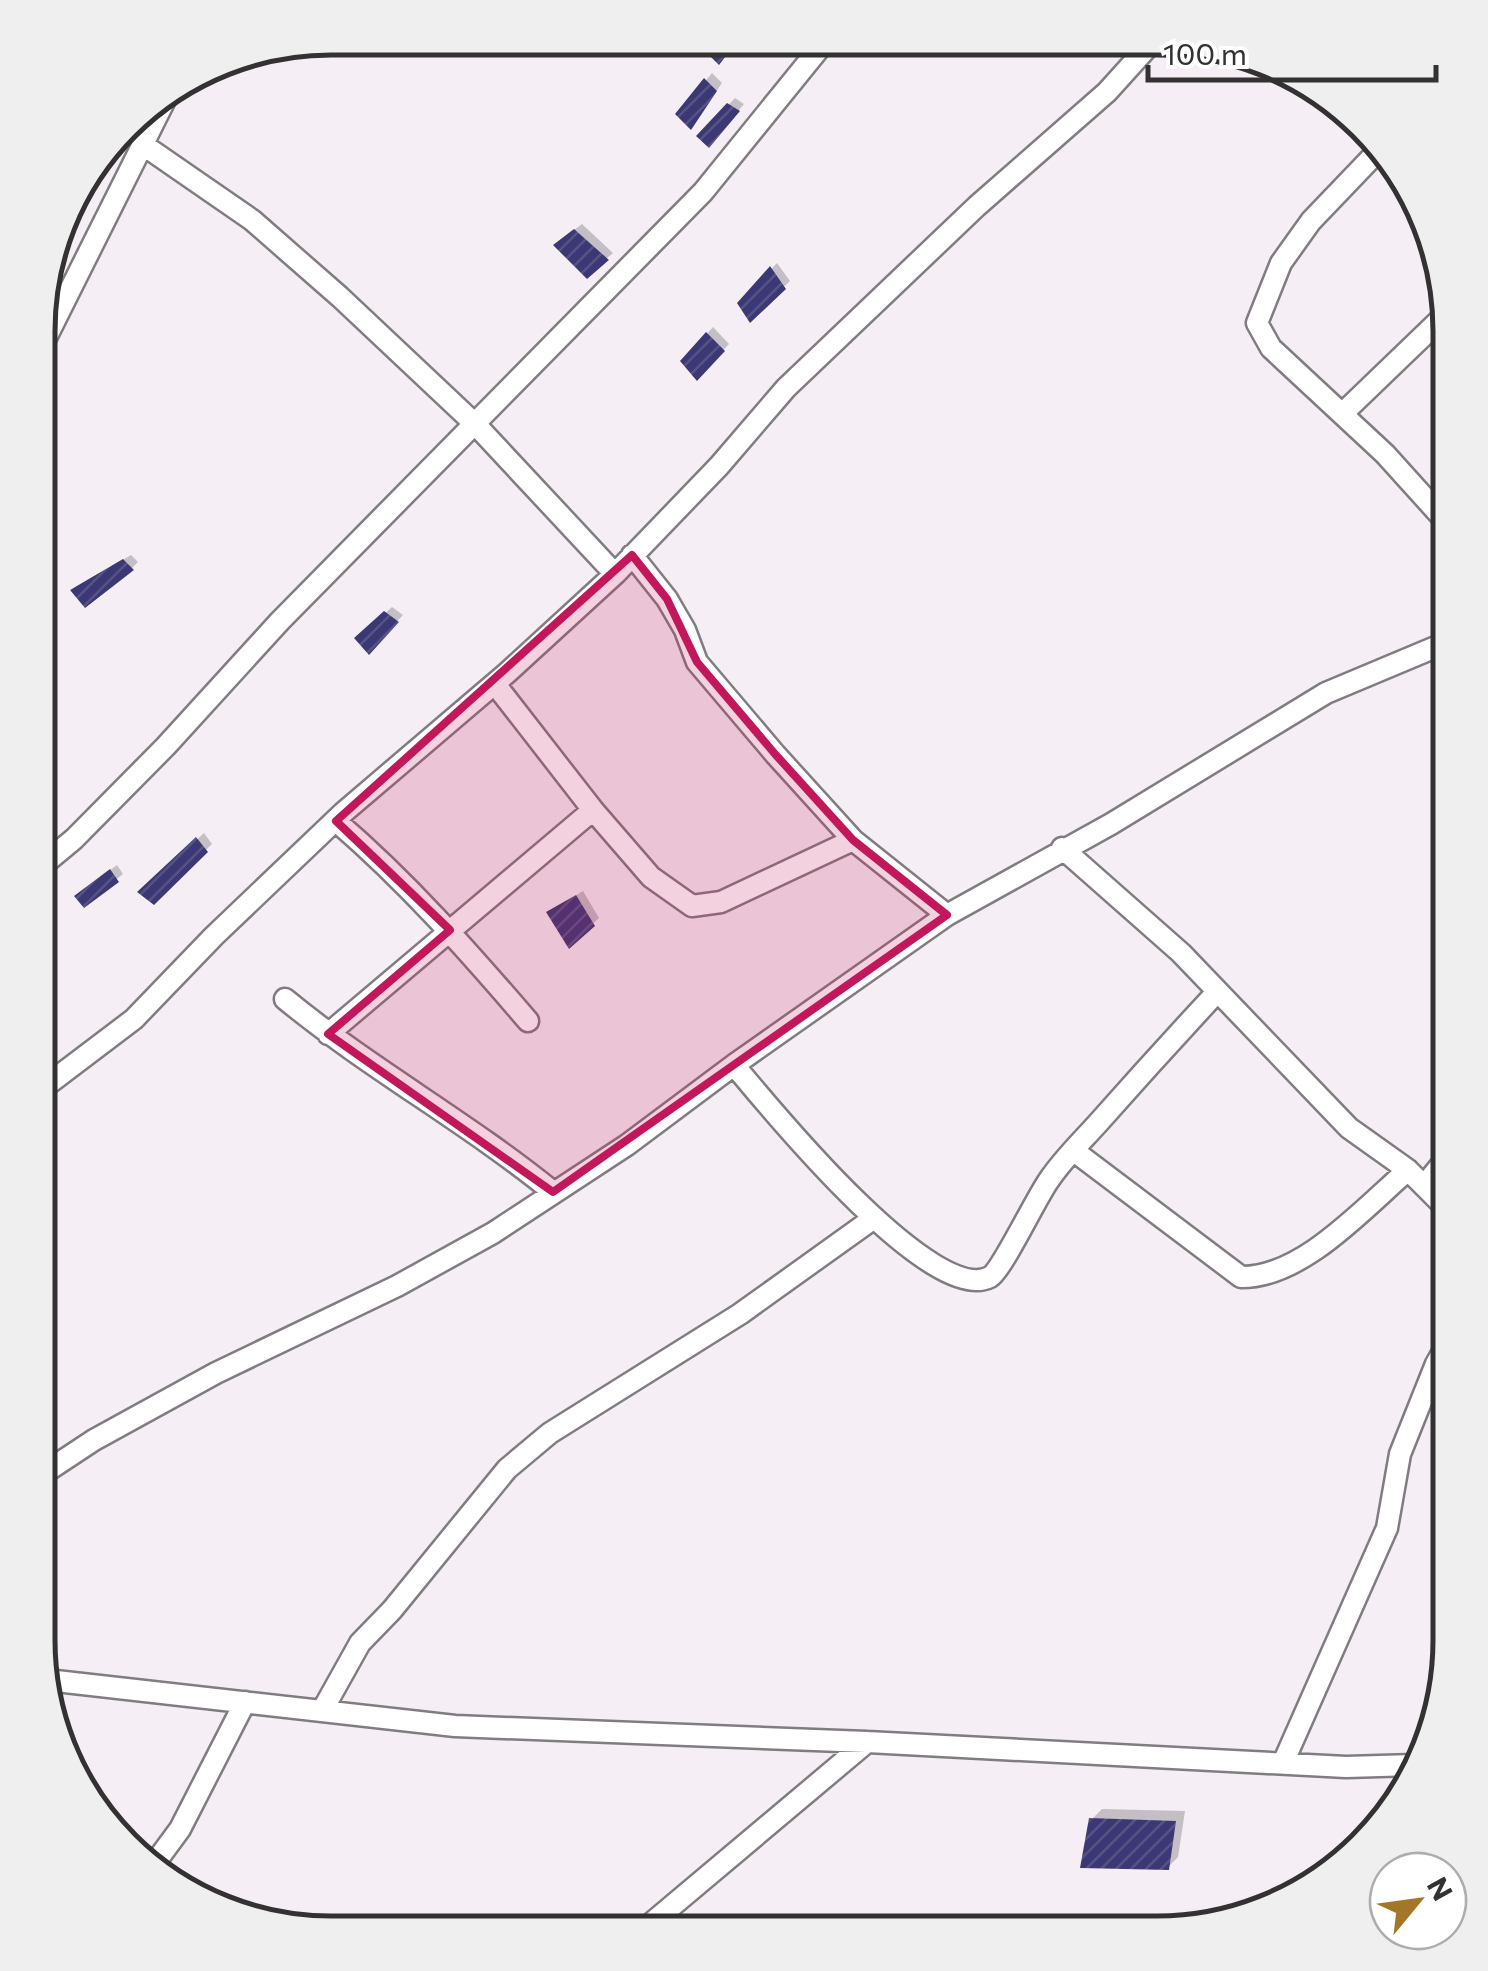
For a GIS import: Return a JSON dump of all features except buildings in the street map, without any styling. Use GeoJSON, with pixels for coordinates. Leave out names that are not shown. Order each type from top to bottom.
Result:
{"type":"FeatureCollection","features":[{"type":"Feature","properties":{"kind":"street"},"geometry":{"type":"LineString","coordinates":[[55,855],[140,772],[280,621],[590,303],[703,192],[814,55]]}},
{"type":"Feature","properties":{"kind":"street"},"geometry":{"type":"LineString","coordinates":[[55,1078],[134,1019],[214,936],[336,821],[496,684],[615,574],[719,466],[786,388],[977,206],[1107,92],[1140,55]]}},
{"type":"Feature","properties":{"kind":"street"},"geometry":{"type":"LineString","coordinates":[[56,318],[156,118]]}},
{"type":"Feature","properties":{"kind":"street"},"geometry":{"type":"LineString","coordinates":[[142,144],[252,220],[340,297],[476,424],[615,574]]}},
{"type":"Feature","properties":{"kind":"street"},"geometry":{"type":"LineString","coordinates":[[1371,157],[1311,220],[1281,263],[1257,323],[1272,348],[1386,454],[1433,507]]}},
{"type":"Feature","properties":{"kind":"street"},"geometry":{"type":"LineString","coordinates":[[1342,414],[1433,327]]}},
{"type":"Feature","properties":{"kind":"street"},"geometry":{"type":"LineString","coordinates":[[632,556],[667,598],[697,662],[853,840],[947,915]]}},
{"type":"Feature","properties":{"kind":"street"},"geometry":{"type":"LineString","coordinates":[[55,1466],[216,1372],[398,1286],[462,1250],[628,1145],[947,915],[1111,824],[1326,693],[1433,648]]}},
{"type":"Feature","properties":{"kind":"street"},"geometry":{"type":"LineString","coordinates":[[496,684],[650,877],[692,906],[721,902],[853,840]]}},
{"type":"Feature","properties":{"kind":"street"},"geometry":{"type":"LineString","coordinates":[[328,1034],[593,810]]}},
{"type":"Feature","properties":{"kind":"street"},"geometry":{"type":"LineString","coordinates":[[336,821],[388,866],[450,930],[528,1021]]}},
{"type":"Feature","properties":{"kind":"street"},"geometry":{"type":"LineString","coordinates":[[1062,848],[1182,954],[1349,1128],[1408,1170],[1432,1194]]}},
{"type":"Feature","properties":{"kind":"street"},"geometry":{"type":"LineString","coordinates":[[734,1065],[810,1155],[888,1232],[943,1269],[969,1281],[990,1276],[1003,1263],[1049,1179],[1217,992]]}},
{"type":"Feature","properties":{"kind":"street"},"geometry":{"type":"LineString","coordinates":[[285,999],[328,1034],[495,1144],[553,1192]]}},
{"type":"Feature","properties":{"kind":"street"},"geometry":{"type":"LineString","coordinates":[[1074,1151],[1241,1278],[1263,1278],[1321,1246],[1408,1170]]}},
{"type":"Feature","properties":{"kind":"street"},"geometry":{"type":"LineString","coordinates":[[1424,1186],[1432,1176]]}},
{"type":"Feature","properties":{"kind":"street"},"geometry":{"type":"LineString","coordinates":[[322,1711],[360,1642],[392,1610],[507,1470],[550,1433],[740,1314],[874,1218]]}},
{"type":"Feature","properties":{"kind":"street"},"geometry":{"type":"LineString","coordinates":[[1282,1763],[1386,1528],[1400,1454],[1432,1373]]}},
{"type":"Feature","properties":{"kind":"street"},"geometry":{"type":"LineString","coordinates":[[59,1681],[455,1726],[1282,1763],[1403,1765]]}},
{"type":"Feature","properties":{"kind":"street"},"geometry":{"type":"LineString","coordinates":[[159,1856],[180,1829],[246,1702]]}},
{"type":"Feature","properties":{"kind":"street"},"geometry":{"type":"LineString","coordinates":[[661,1916],[868,1742]]}},
{"type":"Feature","properties":{"kind":"highlighted area"},"geometry":{"type":"Polygon","coordinates":[[[632,555],[667,599],[697,662],[775,754],[853,840],[947,915],[553,1192],[328,1034],[450,930],[336,821],[632,555]]]}}]}
